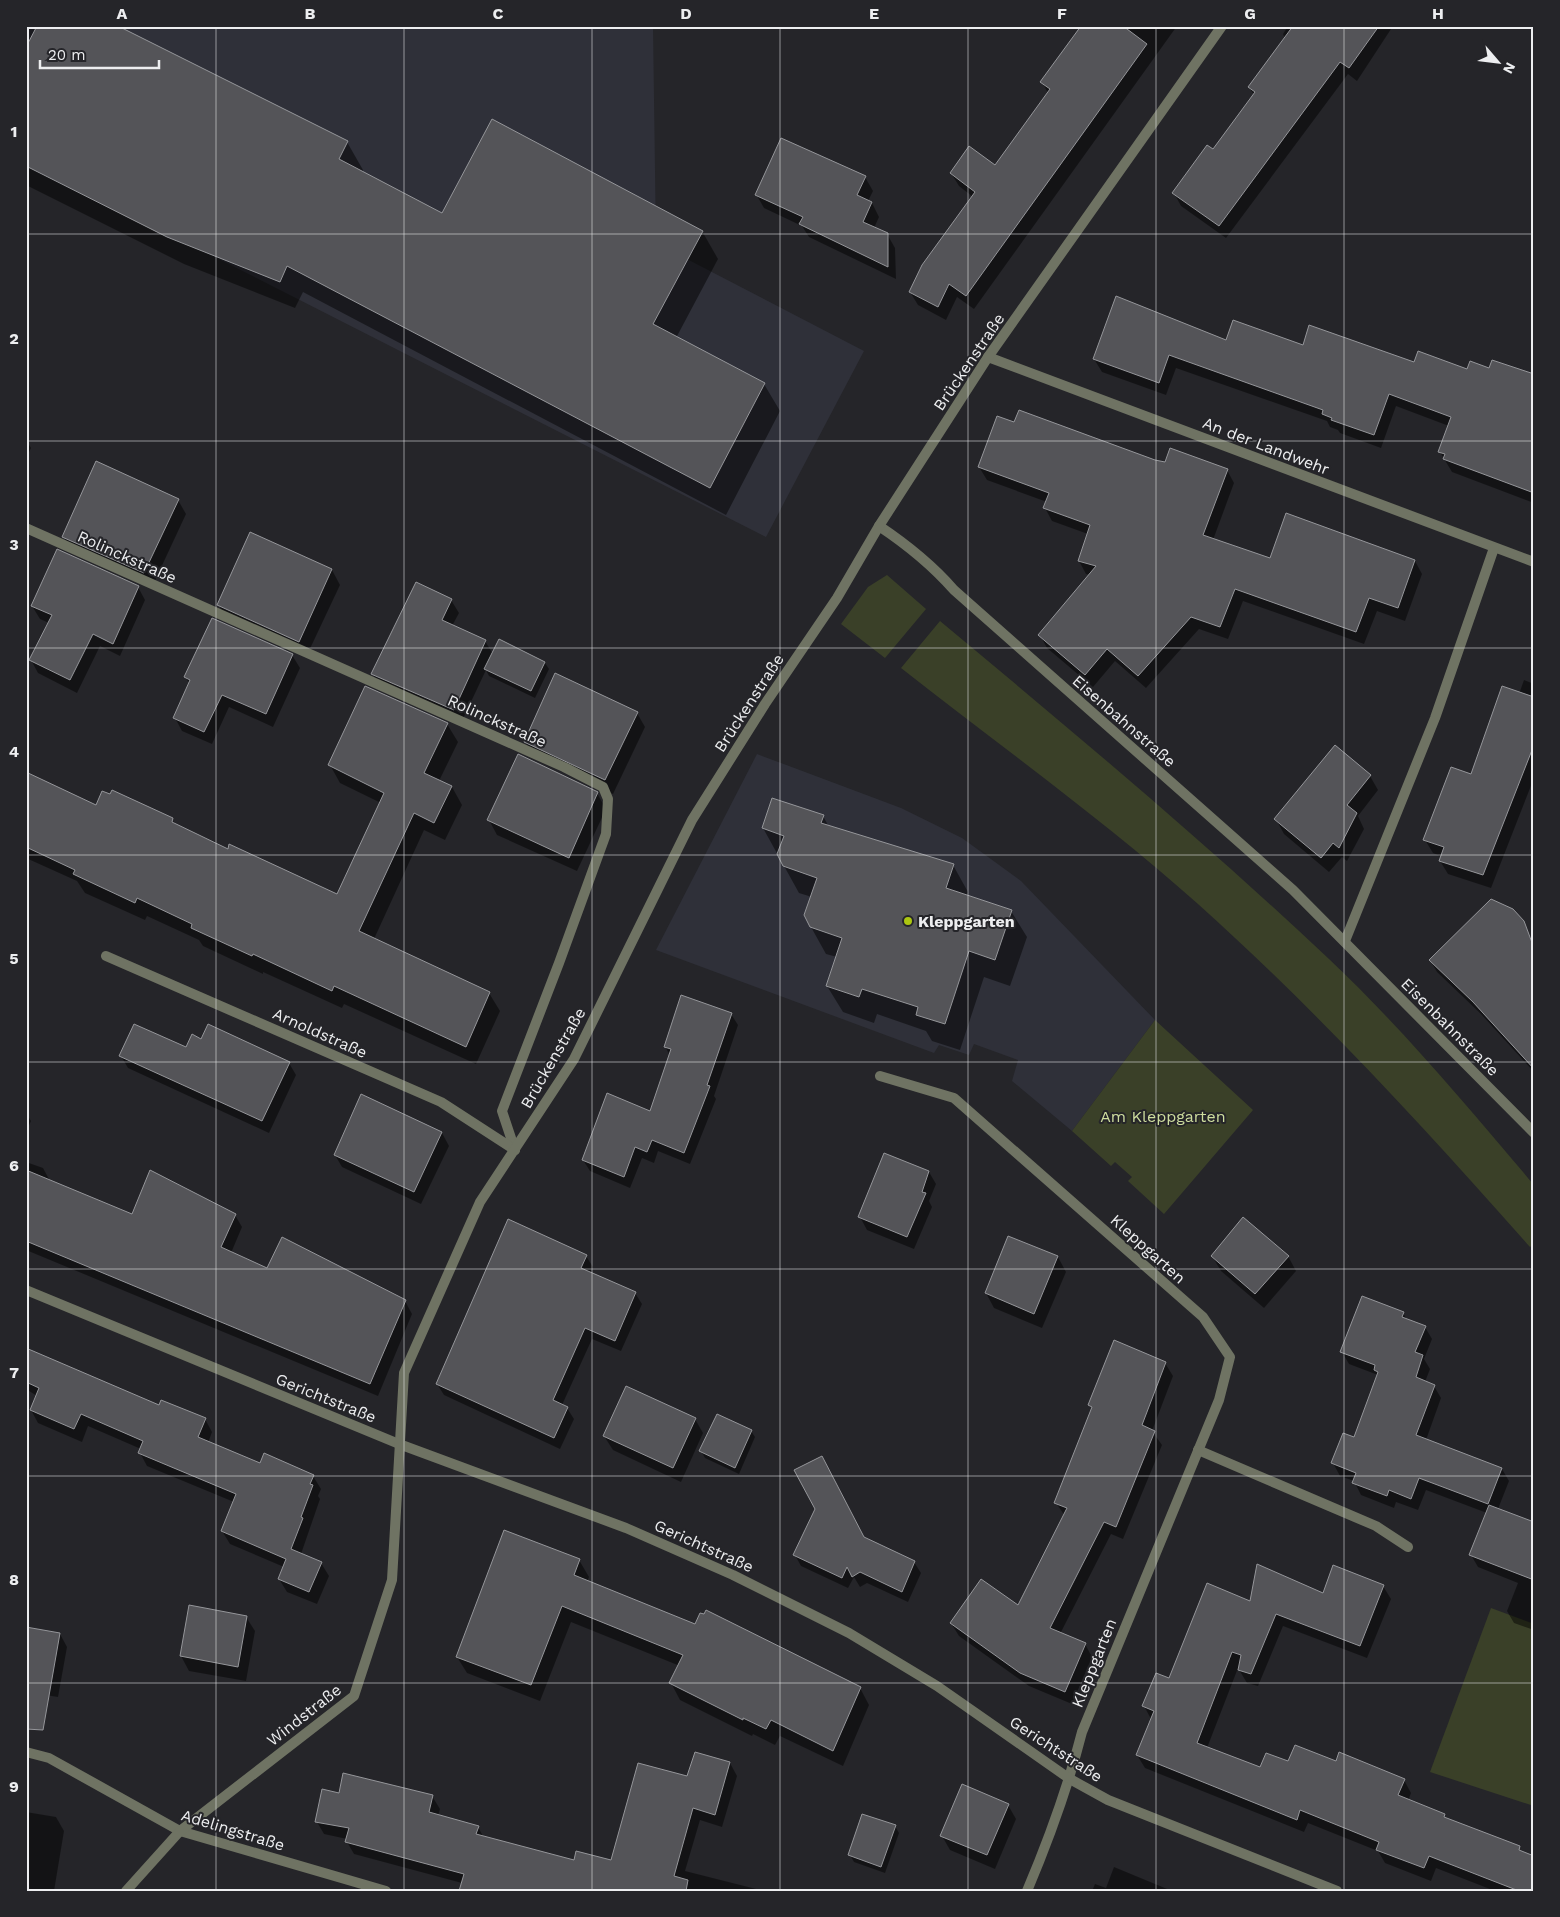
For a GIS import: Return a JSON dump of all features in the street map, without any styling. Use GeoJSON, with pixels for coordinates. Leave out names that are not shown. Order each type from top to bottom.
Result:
{"type":"FeatureCollection","features":[{"type":"Feature","properties":{"kind":"street","name":"Brückenstraße"},"geometry":{"type":"LineString","coordinates":[[398,1444],[404,1373],[480,1202],[574,1059],[692,820],[765,704],[837,598],[880,526],[988,357],[1222,26]]}},
{"type":"Feature","properties":{"kind":"street","name":"An der Landwehr"},"geometry":{"type":"LineString","coordinates":[[988,357],[1534,562]]}},
{"type":"Feature","properties":{"kind":"street","name":"Eisenbahnstraße"},"geometry":{"type":"LineString","coordinates":[[880,526],[944,579],[954,590],[1293,890],[1534,1133]]}},
{"type":"Feature","properties":{"kind":"street","name":"Rolinckstraße"},"geometry":{"type":"LineString","coordinates":[[26,528],[555,763],[603,787],[608,799],[606,834],[502,1111],[515,1150]]}},
{"type":"Feature","properties":{"kind":"street"},"geometry":{"type":"LineString","coordinates":[[1344,942],[1436,718],[1494,548]]}},
{"type":"Feature","properties":{"kind":"street","name":"Arnoldstraße"},"geometry":{"type":"LineString","coordinates":[[106,956],[441,1102],[515,1150]]}},
{"type":"Feature","properties":{"kind":"street","name":"Kleppgarten"},"geometry":{"type":"LineString","coordinates":[[880,1076],[954,1098],[1202,1317],[1230,1357],[1220,1400],[1082,1732],[1070,1779],[1027,1891]]}},
{"type":"Feature","properties":{"kind":"street","name":"Gerichtstraße"},"geometry":{"type":"LineString","coordinates":[[26,1290],[398,1444],[626,1528],[733,1574],[849,1633],[929,1681],[1070,1779],[1108,1800],[1338,1891]]}},
{"type":"Feature","properties":{"kind":"street","name":"Windstraße"},"geometry":{"type":"LineString","coordinates":[[126,1891],[180,1831],[354,1696],[392,1580],[398,1444]]}},
{"type":"Feature","properties":{"kind":"street"},"geometry":{"type":"LineString","coordinates":[[1198,1450],[1376,1526],[1408,1547]]}},
{"type":"Feature","properties":{"kind":"street","name":"Adelingstraße"},"geometry":{"type":"LineString","coordinates":[[26,1752],[49,1758],[180,1831],[386,1891]]}},
{"type":"Feature","properties":{"kind":"shaded area"},"geometry":{"type":"Polygon","coordinates":[[[26,26],[653,26],[656,243],[864,351],[766,537],[26,161],[26,26]]]}},
{"type":"Feature","properties":{"kind":"shaded area"},"geometry":{"type":"Polygon","coordinates":[[[757,754],[901,808],[962,838],[1021,881],[1155,1020],[1072,1131],[1012,1081],[1018,1060],[974,1044],[969,1055],[939,1045],[934,1053],[656,950],[757,754]]]}},
{"type":"Feature","properties":{"kind":"green space"},"geometry":{"type":"Polygon","coordinates":[[[887,575],[926,609],[885,658],[841,624],[868,587],[887,575]]]}},
{"type":"Feature","properties":{"kind":"green space"},"geometry":{"type":"Polygon","coordinates":[[[940,621],[1186,829],[1282,915],[1383,1013],[1435,1069],[1534,1185],[1534,1244],[1530,1247],[1369,1071],[1242,944],[1163,873],[1089,813],[901,668],[940,621]]]}},
{"type":"Feature","properties":{"kind":"green space","name":"Am Kleppgarten"},"geometry":{"type":"Polygon","coordinates":[[[1155,1020],[1253,1110],[1164,1214],[1128,1181],[1132,1177],[1115,1162],[1111,1166],[1072,1131],[1155,1020]]]}},
{"type":"Feature","properties":{"kind":"green space"},"geometry":{"type":"Polygon","coordinates":[[[1491,1608],[1534,1624],[1534,1806],[1430,1772],[1491,1608]]]}},
{"type":"Feature","properties":{"kind":"building"},"geometry":{"type":"Polygon","coordinates":[[[37,26],[118,26],[348,141],[339,159],[442,213],[492,119],[703,231],[653,324],[765,383],[710,488],[287,266],[280,282],[167,237],[26,166],[26,47],[37,26]]]}},
{"type":"Feature","properties":{"kind":"building"},"geometry":{"type":"Polygon","coordinates":[[[1081,26],[1123,26],[1147,44],[966,296],[949,284],[938,307],[909,292],[922,265],[975,192],[950,173],[969,146],[995,165],[1050,89],[1040,82],[1081,26]]]}},
{"type":"Feature","properties":{"kind":"building"},"geometry":{"type":"Polygon","coordinates":[[[1293,26],[1379,26],[1349,68],[1340,62],[1219,226],[1172,193],[1207,145],[1213,149],[1255,92],[1248,87],[1293,26]]]}},
{"type":"Feature","properties":{"kind":"building"},"geometry":{"type":"Polygon","coordinates":[[[781,138],[866,176],[857,195],[872,202],[863,222],[888,233],[888,267],[799,224],[803,217],[755,195],[781,138]]]}},
{"type":"Feature","properties":{"kind":"building"},"geometry":{"type":"Polygon","coordinates":[[[1116,296],[1226,340],[1233,320],[1303,345],[1309,325],[1414,362],[1418,351],[1467,369],[1470,361],[1489,368],[1492,360],[1534,374],[1534,493],[1443,459],[1445,454],[1438,452],[1451,417],[1389,394],[1374,435],[1331,420],[1332,418],[1322,414],[1323,410],[1169,355],[1159,383],[1093,359],[1116,296]]]}},
{"type":"Feature","properties":{"kind":"building"},"geometry":{"type":"Polygon","coordinates":[[[1019,410],[1155,460],[1165,462],[1170,448],[1228,469],[1203,535],[1270,558],[1286,513],[1415,560],[1398,608],[1369,598],[1356,632],[1235,589],[1220,627],[1191,617],[1138,676],[1107,649],[1085,675],[1038,635],[1096,566],[1078,561],[1090,525],[1043,508],[1049,493],[978,467],[997,416],[1014,422],[1019,410]]]}},
{"type":"Feature","properties":{"kind":"building"},"geometry":{"type":"Polygon","coordinates":[[[96,461],[179,499],[144,573],[62,537],[96,461]]]}},
{"type":"Feature","properties":{"kind":"building"},"geometry":{"type":"Polygon","coordinates":[[[250,532],[332,569],[299,642],[217,605],[250,532]]]}},
{"type":"Feature","properties":{"kind":"building"},"geometry":{"type":"Polygon","coordinates":[[[57,549],[139,586],[113,644],[93,634],[70,680],[29,660],[52,615],[31,606],[57,549]]]}},
{"type":"Feature","properties":{"kind":"building"},"geometry":{"type":"Polygon","coordinates":[[[416,582],[452,599],[442,620],[486,640],[454,710],[371,674],[416,582]]]}},
{"type":"Feature","properties":{"kind":"building"},"geometry":{"type":"Polygon","coordinates":[[[212,618],[293,654],[266,714],[222,695],[204,732],[173,718],[190,680],[184,677],[212,618]]]}},
{"type":"Feature","properties":{"kind":"building"},"geometry":{"type":"Polygon","coordinates":[[[499,639],[545,662],[531,691],[484,669],[499,639]]]}},
{"type":"Feature","properties":{"kind":"building"},"geometry":{"type":"Polygon","coordinates":[[[555,673],[638,712],[605,780],[524,742],[555,673]]]}},
{"type":"Feature","properties":{"kind":"building"},"geometry":{"type":"Polygon","coordinates":[[[365,686],[448,723],[424,773],[452,786],[434,823],[414,813],[359,931],[490,992],[466,1047],[334,986],[332,991],[253,954],[252,956],[191,928],[192,924],[137,898],[135,903],[73,874],[75,870],[26,847],[26,772],[96,805],[102,791],[110,794],[112,790],[173,818],[172,822],[228,849],[229,844],[337,894],[384,793],[328,765],[365,686]]]}},
{"type":"Feature","properties":{"kind":"building"},"geometry":{"type":"Polygon","coordinates":[[[1502,686],[1534,697],[1534,745],[1483,875],[1439,861],[1444,847],[1423,840],[1451,767],[1471,774],[1502,686]]]}},
{"type":"Feature","properties":{"kind":"building"},"geometry":{"type":"Polygon","coordinates":[[[1335,745],[1371,775],[1347,805],[1357,813],[1339,848],[1333,843],[1321,858],[1274,819],[1335,745]]]}},
{"type":"Feature","properties":{"kind":"building"},"geometry":{"type":"Polygon","coordinates":[[[518,754],[598,792],[569,858],[487,820],[518,754]]]}},
{"type":"Feature","properties":{"kind":"building","name":"Kleppgarten"},"geometry":{"type":"Polygon","coordinates":[[[772,798],[824,815],[821,823],[954,864],[946,888],[1012,910],[995,960],[969,951],[945,1024],[916,1015],[918,1007],[862,989],[859,997],[826,986],[842,938],[810,927],[804,915],[817,878],[783,866],[777,854],[784,836],[762,828],[772,798]]]}},
{"type":"Feature","properties":{"kind":"building"},"geometry":{"type":"Polygon","coordinates":[[[1491,899],[1513,909],[1524,921],[1534,948],[1534,1069],[1473,1002],[1429,960],[1491,899]]]}},
{"type":"Feature","properties":{"kind":"building"},"geometry":{"type":"Polygon","coordinates":[[[681,995],[732,1013],[707,1085],[710,1086],[684,1153],[652,1140],[647,1152],[635,1147],[624,1177],[582,1160],[607,1093],[650,1111],[671,1049],[664,1047],[681,995]]]}},
{"type":"Feature","properties":{"kind":"building"},"geometry":{"type":"Polygon","coordinates":[[[134,1024],[186,1047],[192,1034],[201,1039],[208,1024],[290,1062],[262,1121],[119,1056],[134,1024]]]}},
{"type":"Feature","properties":{"kind":"building"},"geometry":{"type":"Polygon","coordinates":[[[361,1094],[442,1132],[414,1192],[334,1155],[361,1094]]]}},
{"type":"Feature","properties":{"kind":"building"},"geometry":{"type":"Polygon","coordinates":[[[884,1153],[929,1171],[922,1192],[926,1193],[907,1237],[858,1217],[884,1153]]]}},
{"type":"Feature","properties":{"kind":"building"},"geometry":{"type":"Polygon","coordinates":[[[26,1170],[132,1214],[150,1170],[236,1214],[221,1247],[267,1268],[282,1237],[406,1300],[370,1384],[26,1241],[26,1170]]]}},
{"type":"Feature","properties":{"kind":"building"},"geometry":{"type":"Polygon","coordinates":[[[1243,1217],[1289,1256],[1255,1294],[1211,1256],[1243,1217]]]}},
{"type":"Feature","properties":{"kind":"building"},"geometry":{"type":"Polygon","coordinates":[[[508,1219],[587,1255],[581,1268],[636,1292],[615,1341],[585,1328],[553,1400],[568,1407],[554,1438],[436,1384],[508,1219]]]}},
{"type":"Feature","properties":{"kind":"building"},"geometry":{"type":"Polygon","coordinates":[[[1008,1236],[1058,1256],[1034,1314],[985,1293],[1008,1236]]]}},
{"type":"Feature","properties":{"kind":"building"},"geometry":{"type":"Polygon","coordinates":[[[1362,1296],[1404,1312],[1402,1317],[1426,1326],[1415,1352],[1423,1355],[1416,1377],[1435,1385],[1416,1435],[1502,1468],[1488,1504],[1419,1478],[1411,1499],[1389,1490],[1387,1496],[1352,1483],[1356,1473],[1331,1463],[1343,1433],[1354,1437],[1378,1372],[1374,1370],[1375,1365],[1340,1352],[1362,1296]]]}},
{"type":"Feature","properties":{"kind":"building"},"geometry":{"type":"Polygon","coordinates":[[[1114,1340],[1166,1362],[1142,1425],[1155,1431],[1116,1527],[1104,1522],[1050,1628],[1086,1643],[1065,1692],[1020,1673],[950,1623],[981,1579],[1018,1605],[1067,1508],[1054,1503],[1092,1407],[1088,1405],[1114,1340]]]}},
{"type":"Feature","properties":{"kind":"building"},"geometry":{"type":"Polygon","coordinates":[[[26,1348],[159,1405],[161,1400],[206,1418],[198,1437],[260,1463],[264,1453],[314,1475],[310,1484],[313,1485],[301,1517],[303,1518],[291,1549],[322,1562],[309,1592],[278,1579],[286,1559],[221,1531],[236,1494],[138,1453],[143,1441],[81,1414],[74,1429],[30,1410],[39,1388],[26,1382],[26,1348]]]}},
{"type":"Feature","properties":{"kind":"building"},"geometry":{"type":"Polygon","coordinates":[[[626,1386],[696,1418],[673,1468],[603,1436],[626,1386]]]}},
{"type":"Feature","properties":{"kind":"building"},"geometry":{"type":"Polygon","coordinates":[[[717,1414],[752,1430],[735,1468],[699,1451],[717,1414]]]}},
{"type":"Feature","properties":{"kind":"building"},"geometry":{"type":"Polygon","coordinates":[[[822,1456],[864,1537],[915,1561],[902,1592],[860,1572],[852,1577],[847,1567],[842,1578],[793,1555],[815,1509],[794,1470],[822,1456]]]}},
{"type":"Feature","properties":{"kind":"building"},"geometry":{"type":"Polygon","coordinates":[[[1489,1505],[1534,1522],[1534,1580],[1469,1555],[1489,1505]]]}},
{"type":"Feature","properties":{"kind":"building"},"geometry":{"type":"Polygon","coordinates":[[[504,1530],[580,1559],[574,1575],[695,1624],[700,1613],[704,1614],[706,1610],[861,1687],[833,1751],[771,1720],[766,1729],[743,1718],[743,1720],[669,1683],[683,1655],[562,1606],[531,1685],[456,1657],[504,1530]]]}},
{"type":"Feature","properties":{"kind":"building"},"geometry":{"type":"Polygon","coordinates":[[[1257,1564],[1323,1593],[1333,1565],[1384,1585],[1360,1646],[1276,1614],[1251,1674],[1238,1670],[1241,1655],[1232,1652],[1197,1743],[1260,1767],[1266,1753],[1288,1761],[1295,1745],[1336,1761],[1339,1752],[1405,1779],[1398,1795],[1445,1814],[1444,1817],[1520,1846],[1519,1850],[1534,1856],[1534,1891],[1519,1891],[1429,1856],[1424,1868],[1376,1850],[1379,1842],[1300,1810],[1297,1820],[1136,1755],[1154,1711],[1142,1706],[1156,1673],[1169,1678],[1207,1583],[1250,1601],[1257,1564]]]}},
{"type":"Feature","properties":{"kind":"building"},"geometry":{"type":"Polygon","coordinates":[[[189,1605],[247,1616],[238,1667],[180,1656],[189,1605]]]}},
{"type":"Feature","properties":{"kind":"building"},"geometry":{"type":"Polygon","coordinates":[[[26,1627],[60,1633],[43,1730],[26,1729],[26,1627]]]}},
{"type":"Feature","properties":{"kind":"building"},"geometry":{"type":"Polygon","coordinates":[[[695,1752],[730,1762],[715,1815],[693,1808],[674,1876],[688,1880],[686,1891],[459,1891],[464,1874],[345,1842],[349,1828],[315,1822],[322,1789],[339,1793],[343,1773],[433,1795],[429,1812],[479,1826],[476,1834],[574,1860],[576,1851],[611,1860],[638,1763],[687,1776],[695,1752]]]}},
{"type":"Feature","properties":{"kind":"building"},"geometry":{"type":"Polygon","coordinates":[[[962,1784],[1009,1804],[987,1855],[940,1836],[962,1784]]]}},
{"type":"Feature","properties":{"kind":"building"},"geometry":{"type":"Polygon","coordinates":[[[862,1814],[896,1825],[881,1867],[848,1855],[862,1814]]]}},
{"type":"Feature","properties":{"kind":"place","name":"Kleppgarten"},"geometry":{"type":"Point","coordinates":[908,921]}}]}
